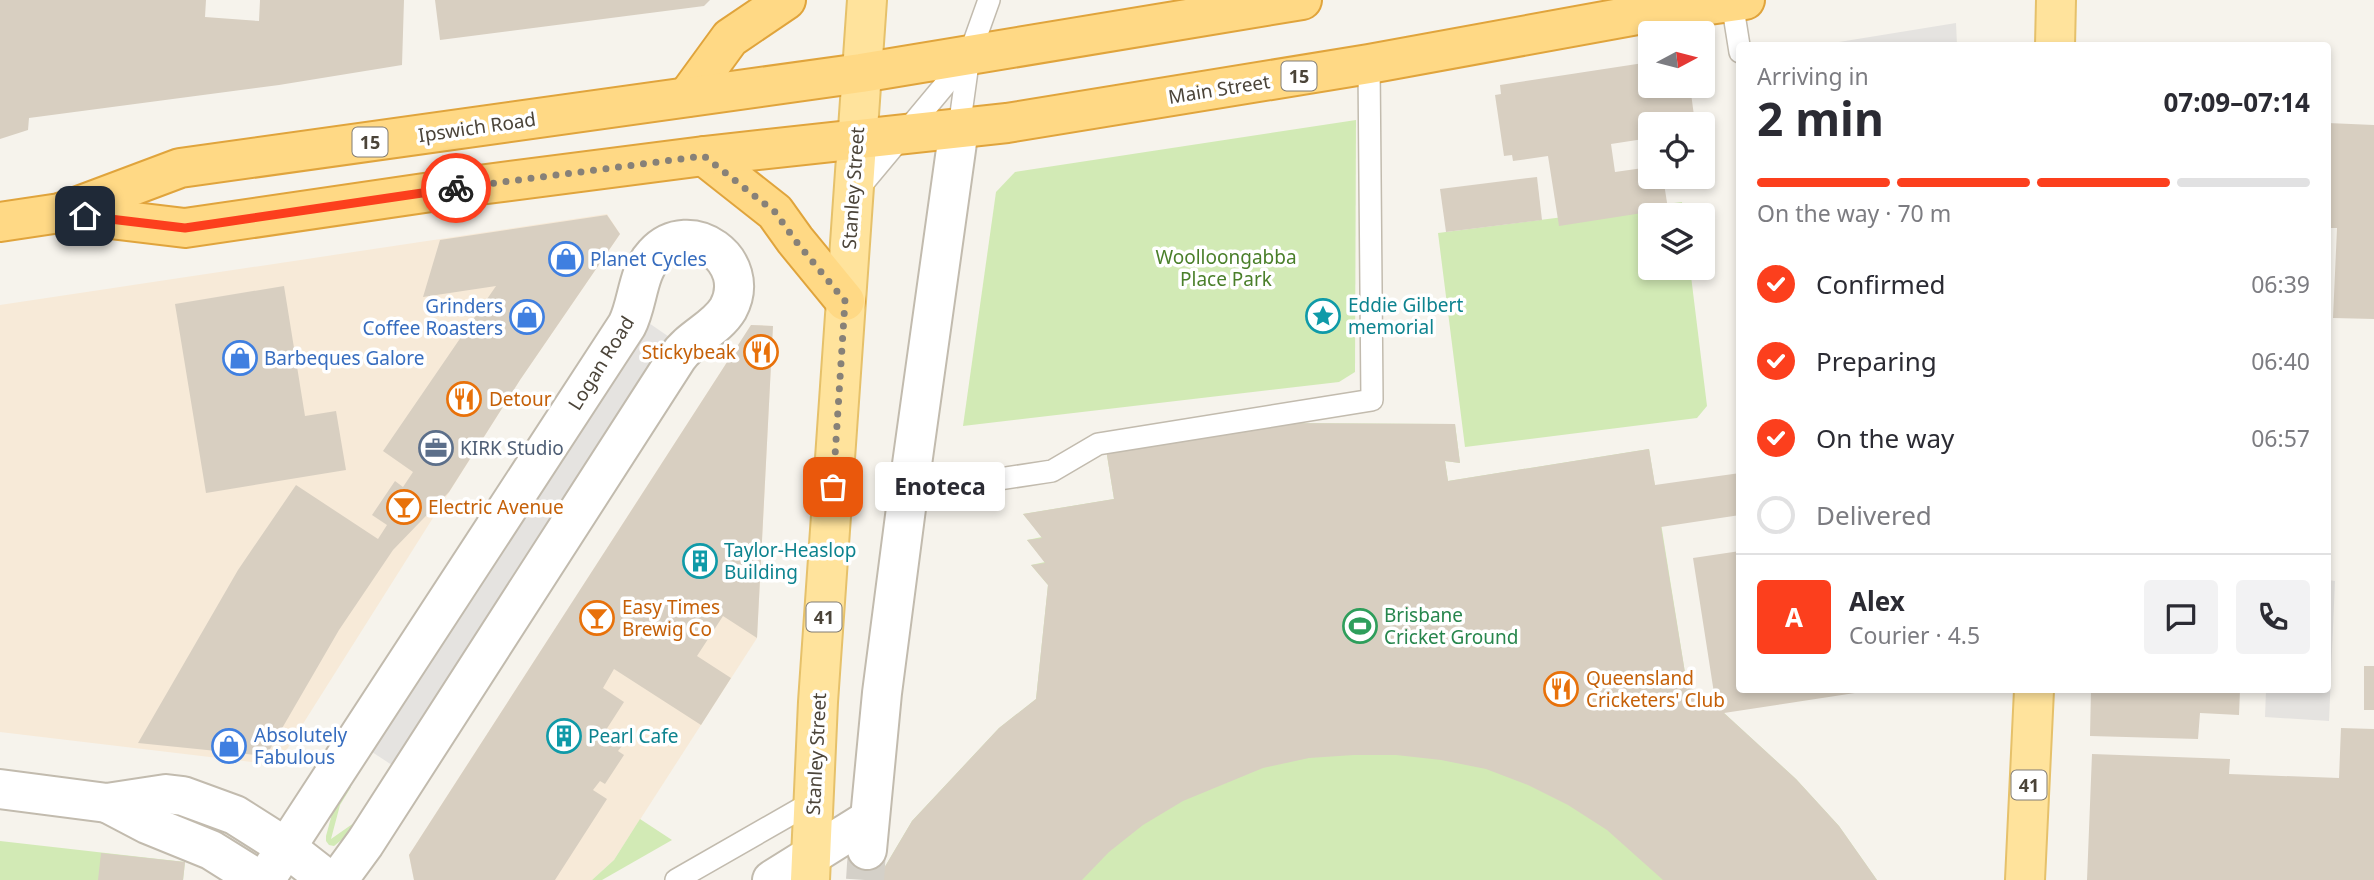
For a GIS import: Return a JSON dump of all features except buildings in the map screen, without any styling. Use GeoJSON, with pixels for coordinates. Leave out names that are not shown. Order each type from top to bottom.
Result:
{"type":"FeatureCollection","features":[{"type":"Feature","properties":{"kind":"highway"},"geometry":{"type":"LineString","coordinates":[[687,97],[730,37],[786,0]]}},
{"type":"Feature","properties":{"kind":"highway","name":"15"},"geometry":{"type":"LineString","coordinates":[[861,73],[1302,0]]}},
{"type":"Feature","properties":{"kind":"highway","name":"Main Street"},"geometry":{"type":"LineString","coordinates":[[856,139],[1021,121],[1369,64],[1637,15],[1738,1]]}},
{"type":"Feature","properties":{"kind":"highway","name":"Ipswich Road"},"geometry":{"type":"LineString","coordinates":[[0,222],[60,213],[180,168],[861,73]]}},
{"type":"Feature","properties":{"kind":"highway","name":"Ipswich Road"},"geometry":{"type":"LineString","coordinates":[[60,213],[185,228],[479,185],[856,139]]}},
{"type":"Feature","properties":{"kind":"highway"},"geometry":{"type":"LineString","coordinates":[[704,156],[775,212],[845,301]]}},
{"type":"Feature","properties":{"kind":"main road","name":"Stanley Street"},"geometry":{"type":"LineString","coordinates":[[811,868],[818,702],[867,0]]}},
{"type":"Feature","properties":{"kind":"main road"},"geometry":{"type":"LineString","coordinates":[[2056,0],[2056,42]]}},
{"type":"Feature","properties":{"kind":"main road","name":"41"},"geometry":{"type":"LineString","coordinates":[[2025,880],[2034,693]]}},
{"type":"Feature","properties":{"kind":"street"},"geometry":{"type":"LineString","coordinates":[[772,880],[811,868],[867,835],[908,492],[959,128]]}},
{"type":"Feature","properties":{"kind":"street","name":"Logan Road"},"geometry":{"type":"LineString","coordinates":[[265,880],[627,325],[651,257],[663,246],[678,240],[694,239],[709,244],[721,253],[730,266],[733,289],[727,310],[717,322],[683,349],[365,843],[338,880]]}},
{"type":"Feature","properties":{"kind":"street"},"geometry":{"type":"LineString","coordinates":[[0,789],[107,803],[166,794],[183,796],[235,816],[287,848],[328,880]]}},
{"type":"Feature","properties":{"kind":"street"},"geometry":{"type":"LineString","coordinates":[[107,803],[148,824],[211,850],[258,880]]}},
{"type":"Feature","properties":{"kind":"lane"},"geometry":{"type":"LineString","coordinates":[[959,128],[969,56],[989,0]]}},
{"type":"Feature","properties":{"kind":"lane"},"geometry":{"type":"LineString","coordinates":[[1738,1],[1740,42]]}},
{"type":"Feature","properties":{"kind":"lane"},"geometry":{"type":"LineString","coordinates":[[852,196],[969,56]]}},
{"type":"Feature","properties":{"kind":"lane"},"geometry":{"type":"LineString","coordinates":[[908,492],[1052,471],[1098,444],[1372,400],[1369,64]]}},
{"type":"Feature","properties":{"kind":"lane"},"geometry":{"type":"LineString","coordinates":[[676,880],[814,801]]}},
{"type":"Feature","properties":{"kind":"shaded area"},"geometry":{"type":"Polygon","coordinates":[[[1956,23],[1957,42],[1839,42],[1956,23]]]}},
{"type":"Feature","properties":{"kind":"shaded area"},"geometry":{"type":"Polygon","coordinates":[[[607,214],[620,234],[520,380],[277,765],[0,732],[0,305],[607,214]]]}},
{"type":"Feature","properties":{"kind":"shaded area"},"geometry":{"type":"Polygon","coordinates":[[[646,321],[675,341],[398,769],[369,750],[646,321]]]}},
{"type":"Feature","properties":{"kind":"shaded area"},"geometry":{"type":"Polygon","coordinates":[[[751,325],[773,326],[757,638],[614,860],[592,880],[414,880],[409,855],[751,325]]]}},
{"type":"Feature","properties":{"kind":"shaded area"},"geometry":{"type":"Polygon","coordinates":[[[2331,580],[2335,581],[2331,674],[2331,580]]]}},
{"type":"Feature","properties":{"kind":"shaded area"},"geometry":{"type":"Polygon","coordinates":[[[2266,693],[2330,693],[2329,721],[2265,717],[2266,693]]]}},
{"type":"Feature","properties":{"kind":"green space","name":"Woolloongabba Place Park"},"geometry":{"type":"Polygon","coordinates":[[[1356,120],[1355,372],[1339,382],[963,426],[996,192],[1015,172],[1356,120]]]}},
{"type":"Feature","properties":{"kind":"green space"},"geometry":{"type":"Polygon","coordinates":[[[1638,208],[1638,280],[1691,280],[1707,406],[1697,418],[1465,447],[1438,233],[1638,208]]]}},
{"type":"Feature","properties":{"kind":"green space","name":"Brisbane Cricket Ground"},"geometry":{"type":"Polygon","coordinates":[[[1269,423],[1455,424],[1460,463],[1445,461],[1448,481],[1649,449],[1687,685],[1716,706],[1717,714],[1724,713],[1796,779],[1839,826],[1877,880],[877,880],[912,821],[999,728],[1036,699],[1048,585],[1031,565],[1045,562],[1027,540],[1042,537],[1023,514],[1114,499],[1106,449],[1269,423]]]}},
{"type":"Feature","properties":{"kind":"green space"},"geometry":{"type":"Polygon","coordinates":[[[347,784],[351,787],[340,805],[331,839],[361,818],[364,822],[334,846],[329,845],[326,836],[335,803],[347,784]]]}},
{"type":"Feature","properties":{"kind":"green space"},"geometry":{"type":"Polygon","coordinates":[[[640,819],[672,840],[602,880],[592,880],[614,860],[640,819]]]}},
{"type":"Feature","properties":{"kind":"green space"},"geometry":{"type":"Polygon","coordinates":[[[0,841],[185,862],[183,880],[0,880],[0,841]]]}},
{"type":"Feature","properties":{"kind":"tunnel"},"geometry":{"type":"LineString","coordinates":[[865,880],[867,850]]}},
{"type":"Feature","properties":{"kind":"way so far"},"geometry":{"type":"LineString","coordinates":[[456,188],[704,156],[761,200],[775,212],[845,301],[833,487]]}},
{"type":"Feature","properties":{"kind":"place","name":"Planet Cycles"},"geometry":{"type":"Point","coordinates":[566,259]}},
{"type":"Feature","properties":{"kind":"place","name":"Eddie Gilbert memorial"},"geometry":{"type":"Point","coordinates":[1323,316]}},
{"type":"Feature","properties":{"kind":"place","name":"Grinders Coffee Roasters"},"geometry":{"type":"Point","coordinates":[527,317]}},
{"type":"Feature","properties":{"kind":"place","name":"Stickybeak"},"geometry":{"type":"Point","coordinates":[761,352]}},
{"type":"Feature","properties":{"kind":"place","name":"Barbeques Galore"},"geometry":{"type":"Point","coordinates":[240,358]}},
{"type":"Feature","properties":{"kind":"place","name":"Detour"},"geometry":{"type":"Point","coordinates":[464,399]}},
{"type":"Feature","properties":{"kind":"place","name":"KIRK Studio"},"geometry":{"type":"Point","coordinates":[436,448]}},
{"type":"Feature","properties":{"kind":"place","name":"Enoteca"},"geometry":{"type":"Point","coordinates":[833,487]}},
{"type":"Feature","properties":{"kind":"place","name":"Electric Avenue"},"geometry":{"type":"Point","coordinates":[404,507]}},
{"type":"Feature","properties":{"kind":"place","name":"Taylor-Heaslop Building"},"geometry":{"type":"Point","coordinates":[700,561]}},
{"type":"Feature","properties":{"kind":"place","name":"Easy Times Brewig Co"},"geometry":{"type":"Point","coordinates":[597,618]}},
{"type":"Feature","properties":{"kind":"place","name":"Brisbane Cricket Ground"},"geometry":{"type":"Point","coordinates":[1360,626]}},
{"type":"Feature","properties":{"kind":"place","name":"Queensland Cricketers' Club"},"geometry":{"type":"Point","coordinates":[1561,689]}},
{"type":"Feature","properties":{"kind":"place","name":"Pearl Cafe"},"geometry":{"type":"Point","coordinates":[564,736]}},
{"type":"Feature","properties":{"kind":"place","name":"Absolutely Fabulous"},"geometry":{"type":"Point","coordinates":[229,746]}},
{"type":"Feature","properties":{"kind":"route"},"geometry":{"type":"LineString","coordinates":[[85,216],[185,228],[456,188]]}}]}
